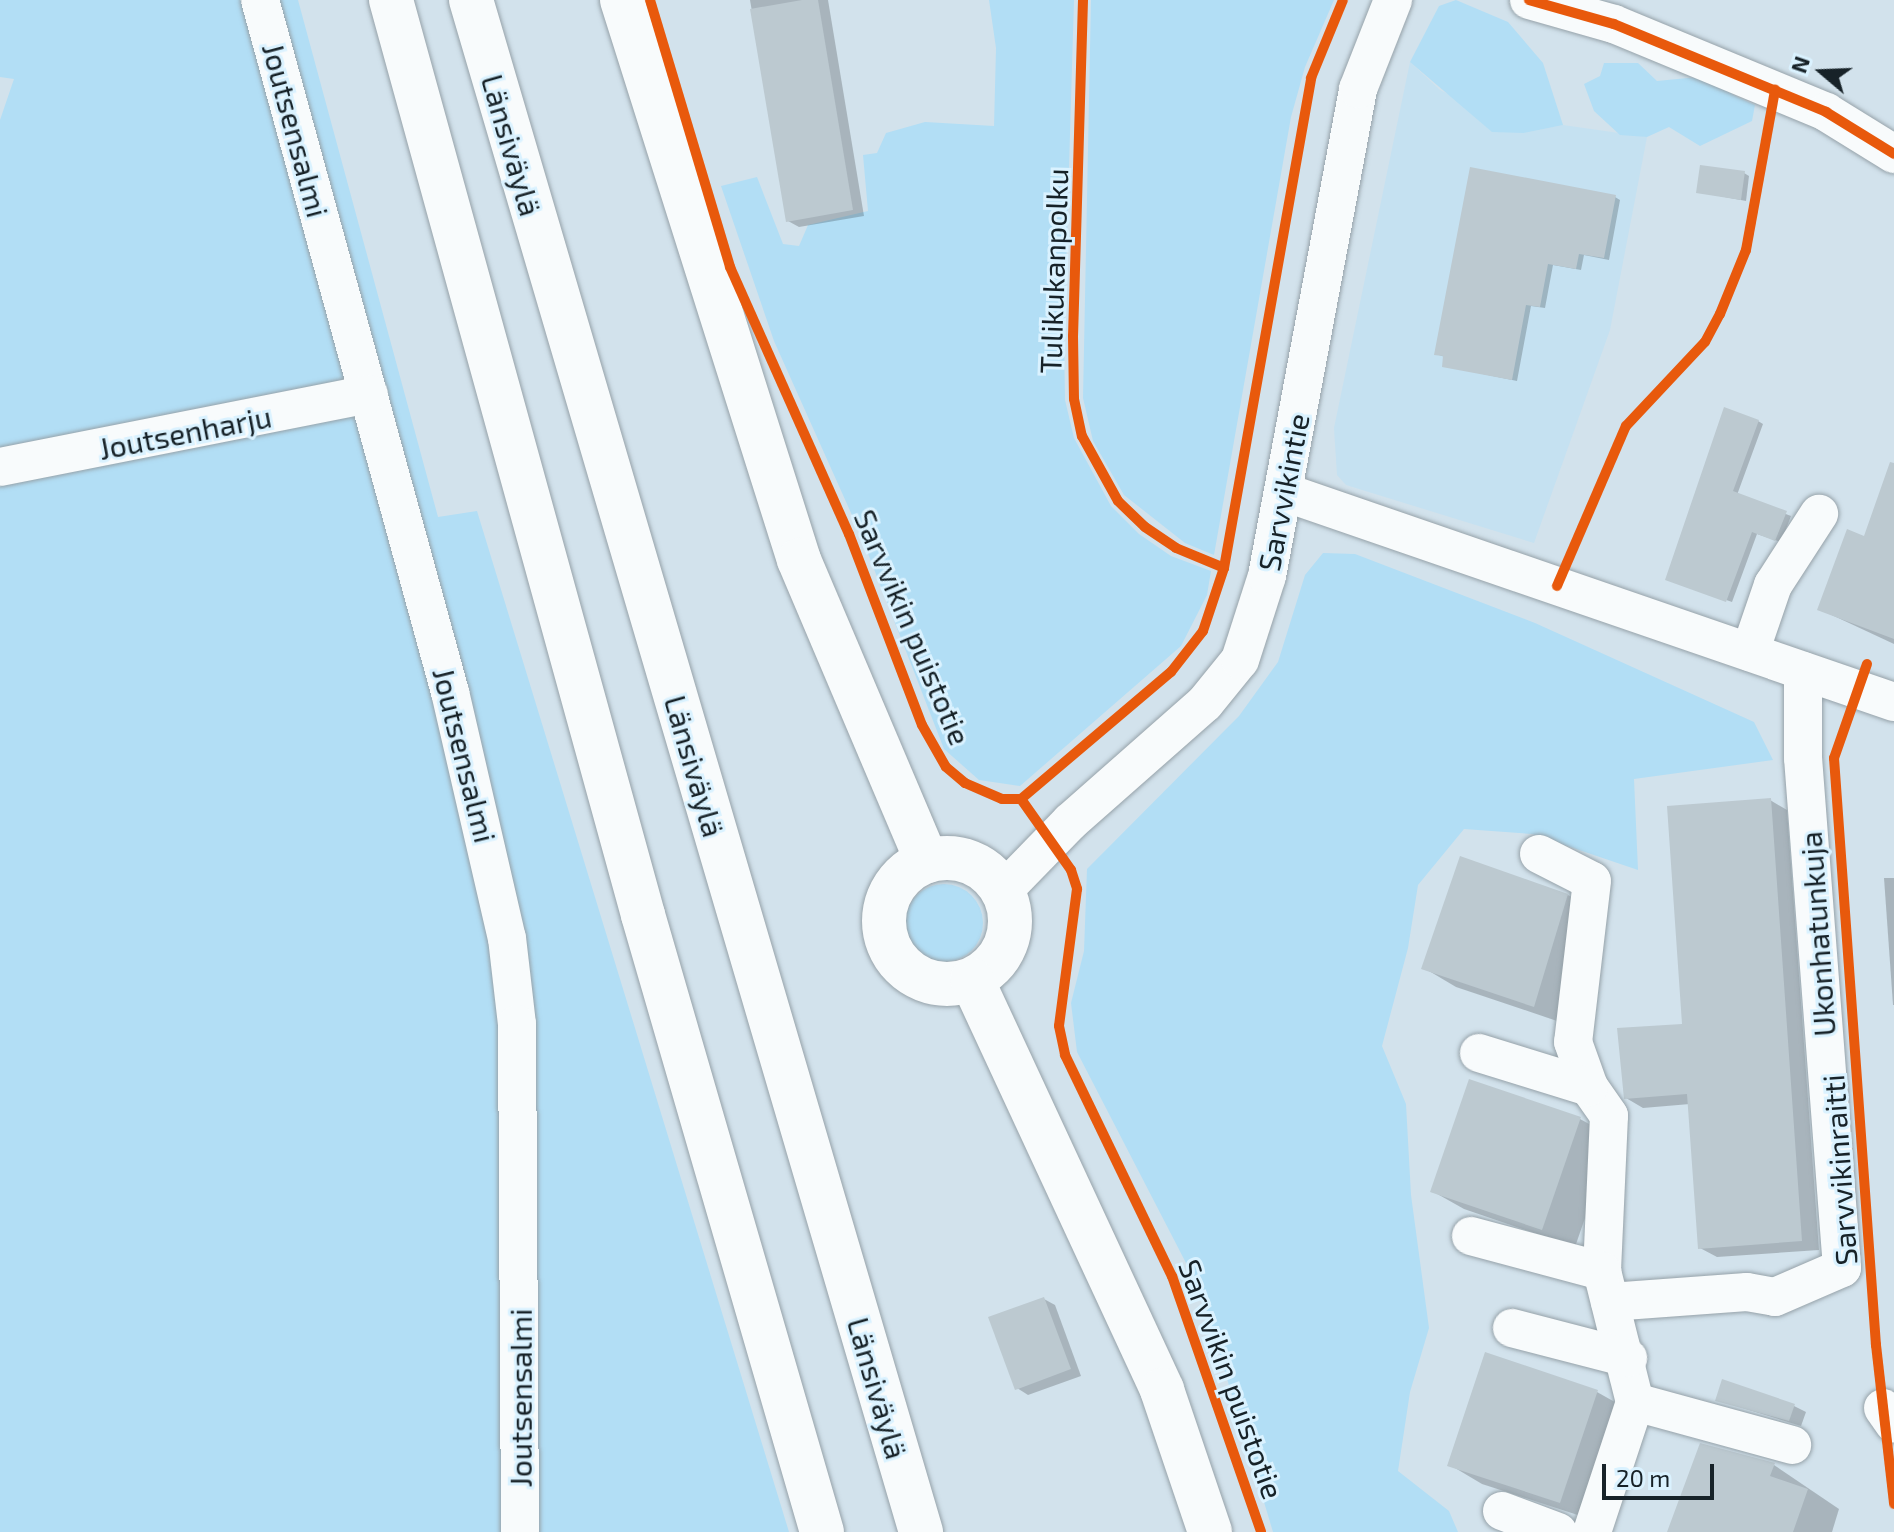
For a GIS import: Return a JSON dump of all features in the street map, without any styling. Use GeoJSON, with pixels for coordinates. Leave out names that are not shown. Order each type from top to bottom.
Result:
{"type":"FeatureCollection","features":[{"type":"Feature","properties":{"kind":"main road"},"geometry":{"type":"LineString","coordinates":[[391,0],[643,915],[822,1532]]}},
{"type":"Feature","properties":{"kind":"main road","name":"Länsiväylä"},"geometry":{"type":"LineString","coordinates":[[471,0],[921,1532]]}},
{"type":"Feature","properties":{"kind":"main road"},"geometry":{"type":"LineString","coordinates":[[622,0],[799,560],[927,861]]}},
{"type":"Feature","properties":{"kind":"main road"},"geometry":{"type":"LineString","coordinates":[[944,858],[978,865],[1003,891],[1011,926],[1007,944],[992,965],[972,980],[958,984],[925,981],[897,961],[888,945],[884,928],[890,893],[900,879],[927,861],[944,858]]}},
{"type":"Feature","properties":{"kind":"main road"},"geometry":{"type":"LineString","coordinates":[[972,980],[1162,1390],[1210,1532]]}},
{"type":"Feature","properties":{"kind":"street","name":"Joutsensalmi"},"geometry":{"type":"LineString","coordinates":[[260,0],[454,706],[507,938],[517,1024],[520,1532]]}},
{"type":"Feature","properties":{"kind":"street","name":"Sarvvikintie"},"geometry":{"type":"LineString","coordinates":[[1003,891],[1070,822],[1205,703],[1240,660],[1259,612],[1284,492],[1358,89],[1393,0]]}},
{"type":"Feature","properties":{"kind":"street"},"geometry":{"type":"LineString","coordinates":[[1529,0],[1614,24],[1775,90],[1826,112],[1894,154]]}},
{"type":"Feature","properties":{"kind":"street","name":"Joutsenharju"},"geometry":{"type":"LineString","coordinates":[[0,467],[369,394]]}},
{"type":"Feature","properties":{"kind":"street"},"geometry":{"type":"LineString","coordinates":[[1284,492],[1894,702]]}},
{"type":"Feature","properties":{"kind":"street"},"geometry":{"type":"LineString","coordinates":[[1750,652],[1773,585],[1819,514]]}},
{"type":"Feature","properties":{"kind":"street","name":"Ukonhatunkuja"},"geometry":{"type":"LineString","coordinates":[[1606,1286],[1747,1292],[1775,1297],[1842,1268],[1803,758],[1803,671]]}},
{"type":"Feature","properties":{"kind":"street"},"geometry":{"type":"LineString","coordinates":[[1539,854],[1592,881],[1572,1020],[1573,1042],[1589,1087],[1609,1116],[1606,1286],[1628,1358],[1635,1402],[1592,1532]]}},
{"type":"Feature","properties":{"kind":"street"},"geometry":{"type":"LineString","coordinates":[[1479,1053],[1589,1087]]}},
{"type":"Feature","properties":{"kind":"street"},"geometry":{"type":"LineString","coordinates":[[1471,1236],[1606,1286]]}},
{"type":"Feature","properties":{"kind":"street"},"geometry":{"type":"LineString","coordinates":[[1512,1328],[1628,1358]]}},
{"type":"Feature","properties":{"kind":"street"},"geometry":{"type":"LineString","coordinates":[[1635,1402],[1792,1445]]}},
{"type":"Feature","properties":{"kind":"street"},"geometry":{"type":"LineString","coordinates":[[1502,1511],[1558,1532]]}},
{"type":"Feature","properties":{"kind":"shaded area"},"geometry":{"type":"Polygon","coordinates":[[[0,0],[298,0],[438,517],[477,511],[789,1532],[0,1532],[0,120],[14,79],[0,77],[0,0]]]}},
{"type":"Feature","properties":{"kind":"shaded area"},"geometry":{"type":"Polygon","coordinates":[[[989,0],[1074,0],[1064,336],[1065,400],[1074,438],[1111,506],[1139,534],[1171,556],[1211,571],[1207,595],[1181,646],[1020,786],[979,780],[944,749],[860,533],[774,341],[721,186],[757,177],[783,244],[799,246],[808,225],[868,211],[863,155],[877,153],[886,133],[925,122],[994,126],[996,48],[989,0]]]}},
{"type":"Feature","properties":{"kind":"shaded area"},"geometry":{"type":"Polygon","coordinates":[[[1091,0],[1334,0],[1305,67],[1291,117],[1214,555],[1185,543],[1124,495],[1093,441],[1083,398],[1091,0]]]}},
{"type":"Feature","properties":{"kind":"shaded area"},"geometry":{"type":"Polygon","coordinates":[[[1456,0],[1508,22],[1543,63],[1563,125],[1524,133],[1492,132],[1410,62],[1439,6],[1456,0]]]}},
{"type":"Feature","properties":{"kind":"shaded area"},"geometry":{"type":"Polygon","coordinates":[[[1410,62],[1440,90],[1524,133],[1563,125],[1647,137],[1610,330],[1534,543],[1346,485],[1337,475],[1334,428],[1410,62]]]}},
{"type":"Feature","properties":{"kind":"shaded area"},"geometry":{"type":"Polygon","coordinates":[[[1604,63],[1638,63],[1657,81],[1718,75],[1733,95],[1755,105],[1752,121],[1700,146],[1669,127],[1647,137],[1620,135],[1594,111],[1584,84],[1600,76],[1604,63]]]}},
{"type":"Feature","properties":{"kind":"shaded area"},"geometry":{"type":"Polygon","coordinates":[[[1323,553],[1355,554],[1535,623],[1754,722],[1773,760],[1634,779],[1638,870],[1532,834],[1464,829],[1418,885],[1408,948],[1382,1046],[1406,1104],[1411,1195],[1429,1328],[1410,1392],[1398,1471],[1449,1511],[1458,1532],[1273,1532],[1201,1292],[1077,1052],[1071,1003],[1084,951],[1087,869],[1239,716],[1278,662],[1305,575],[1323,553]]]}},
{"type":"Feature","properties":{"kind":"shaded area"},"geometry":{"type":"Polygon","coordinates":[[[944,884],[959,887],[972,895],[980,908],[983,923],[980,938],[972,951],[959,959],[944,962],[929,959],[916,951],[908,938],[905,923],[908,908],[916,895],[929,887],[944,884]]]}},
{"type":"Feature","properties":{"kind":"building"},"geometry":{"type":"Polygon","coordinates":[[[818,0],[853,210],[786,222],[750,9],[818,0]]]}},
{"type":"Feature","properties":{"kind":"building"},"geometry":{"type":"Polygon","coordinates":[[[1700,165],[1745,171],[1741,200],[1696,193],[1700,165]]]}},
{"type":"Feature","properties":{"kind":"building"},"geometry":{"type":"Polygon","coordinates":[[[1470,167],[1616,195],[1604,258],[1579,254],[1576,269],[1548,264],[1540,307],[1526,305],[1512,380],[1442,367],[1443,356],[1434,355],[1470,167]]]}},
{"type":"Feature","properties":{"kind":"building"},"geometry":{"type":"Polygon","coordinates":[[[1724,407],[1759,420],[1733,491],[1787,511],[1775,541],[1752,532],[1726,602],[1665,580],[1724,407]]]}},
{"type":"Feature","properties":{"kind":"building"},"geometry":{"type":"Polygon","coordinates":[[[1890,462],[1894,463],[1894,639],[1817,610],[1847,529],[1864,536],[1890,462]]]}},
{"type":"Feature","properties":{"kind":"building"},"geometry":{"type":"Polygon","coordinates":[[[1771,798],[1802,1241],[1698,1249],[1687,1094],[1624,1099],[1617,1028],[1682,1024],[1667,806],[1771,798]]]}},
{"type":"Feature","properties":{"kind":"building"},"geometry":{"type":"Polygon","coordinates":[[[1460,856],[1568,894],[1534,1007],[1421,969],[1460,856]]]}},
{"type":"Feature","properties":{"kind":"building"},"geometry":{"type":"Polygon","coordinates":[[[1469,1079],[1581,1117],[1542,1230],[1430,1192],[1469,1079]]]}},
{"type":"Feature","properties":{"kind":"building"},"geometry":{"type":"Polygon","coordinates":[[[1044,1297],[1071,1369],[1015,1390],[988,1317],[1044,1297]]]}},
{"type":"Feature","properties":{"kind":"building"},"geometry":{"type":"Polygon","coordinates":[[[1485,1352],[1598,1390],[1560,1503],[1447,1466],[1485,1352]]]}},
{"type":"Feature","properties":{"kind":"building"},"geometry":{"type":"Polygon","coordinates":[[[1722,1379],[1795,1404],[1789,1421],[1715,1401],[1722,1379]]]}},
{"type":"Feature","properties":{"kind":"building"},"geometry":{"type":"Polygon","coordinates":[[[1700,1443],[1775,1463],[1770,1476],[1808,1489],[1793,1532],[1667,1532],[1700,1443]]]}},
{"type":"Feature","properties":{"kind":"cycle path","name":"Sarvvikin puistotie"},"geometry":{"type":"LineString","coordinates":[[650,0],[730,267],[849,534],[922,725],[946,767],[965,783],[1002,799],[1021,799]]}},
{"type":"Feature","properties":{"kind":"cycle path","name":"Tulikukanpolku"},"geometry":{"type":"LineString","coordinates":[[1083,0],[1073,336],[1074,399],[1082,436],[1118,501],[1145,527],[1176,548],[1224,568]]}},
{"type":"Feature","properties":{"kind":"cycle path"},"geometry":{"type":"LineString","coordinates":[[1021,799],[1171,672],[1203,631],[1224,568],[1311,78],[1343,0]]}},
{"type":"Feature","properties":{"kind":"cycle path"},"geometry":{"type":"LineString","coordinates":[[1529,0],[1614,24],[1826,112],[1894,154]]}},
{"type":"Feature","properties":{"kind":"cycle path"},"geometry":{"type":"LineString","coordinates":[[1557,586],[1626,426],[1705,342],[1720,314],[1746,250],[1775,90]]}},
{"type":"Feature","properties":{"kind":"cycle path","name":"Sarvvikinraitti"},"geometry":{"type":"LineString","coordinates":[[1867,664],[1834,758],[1876,1345],[1894,1504]]}},
{"type":"Feature","properties":{"kind":"cycle path","name":"Sarvvikin puistotie"},"geometry":{"type":"LineString","coordinates":[[1021,799],[1071,870],[1077,889],[1059,1026],[1065,1055],[1172,1276],[1261,1532]]}}]}
